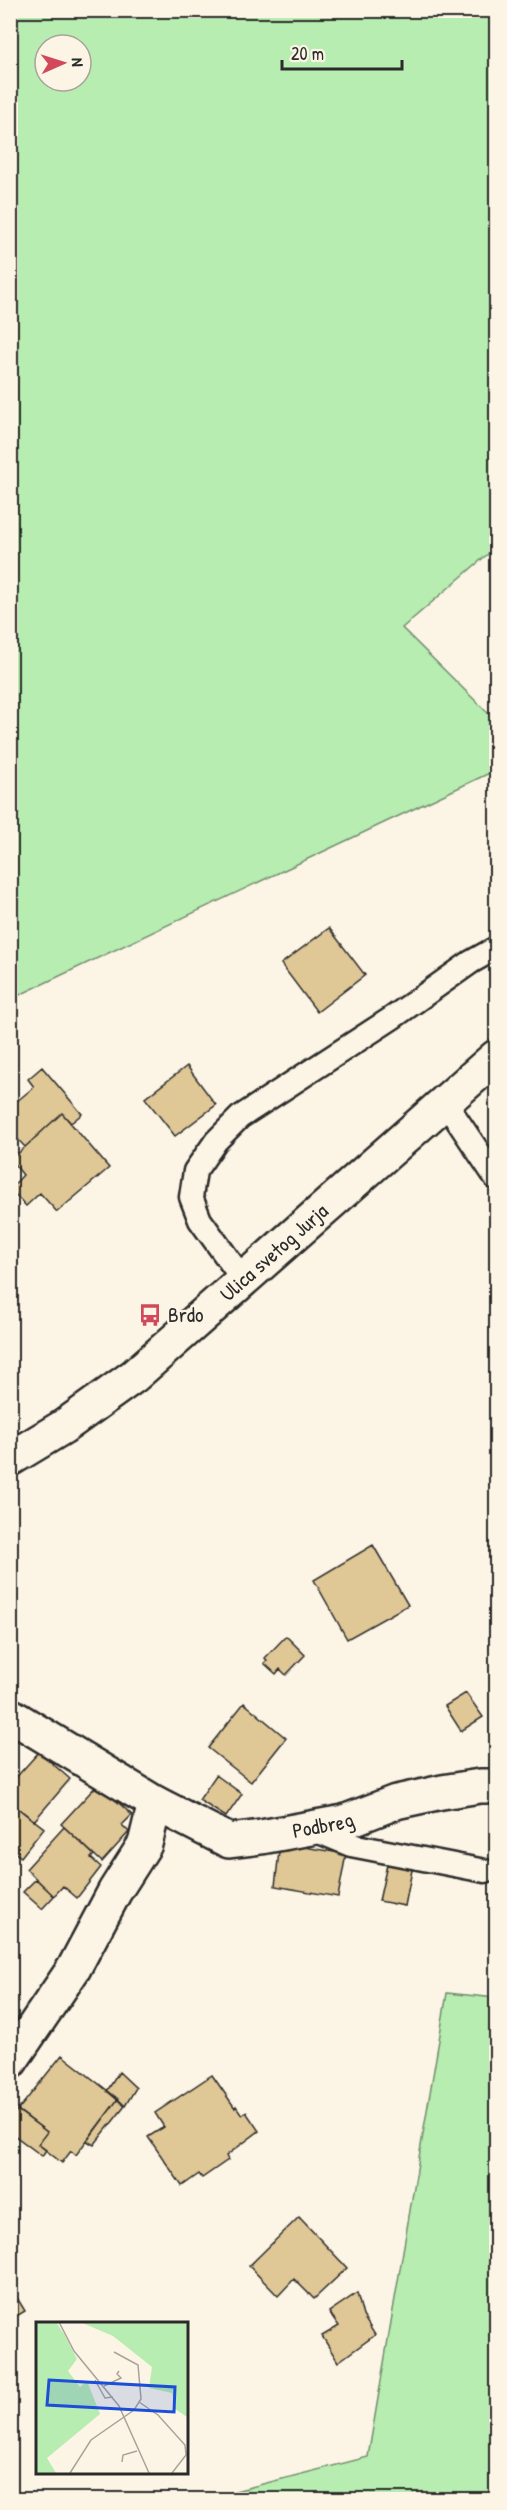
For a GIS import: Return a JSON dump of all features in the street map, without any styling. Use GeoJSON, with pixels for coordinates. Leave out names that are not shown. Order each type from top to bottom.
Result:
{"type":"FeatureCollection","features":[{"type":"Feature","properties":{"kind":"street","name":"Ulica svetog Jurja"},"geometry":{"type":"LineString","coordinates":[[10,1459],[63,1427],[134,1376],[496,1057]]}},
{"type":"Feature","properties":{"kind":"street","name":"Podbreg"},"geometry":{"type":"LineString","coordinates":[[10,1715],[155,1803],[229,1841],[344,1822],[396,1802],[442,1792],[496,1786]]}},
{"type":"Feature","properties":{"kind":"street"},"geometry":{"type":"LineString","coordinates":[[10,2062],[74,1968],[115,1891],[145,1844],[155,1803]]}},
{"type":"Feature","properties":{"kind":"lane"},"geometry":{"type":"LineString","coordinates":[[244,1281],[200,1220],[191,1197],[195,1171],[216,1141],[240,1117],[392,1018],[471,962],[496,948]]}},
{"type":"Feature","properties":{"kind":"lane"},"geometry":{"type":"LineString","coordinates":[[445,1102],[496,1178]]}},
{"type":"Feature","properties":{"kind":"lane"},"geometry":{"type":"LineString","coordinates":[[308,1827],[351,1845],[485,1871]]}},
{"type":"Feature","properties":{"kind":"green space"},"geometry":{"type":"Polygon","coordinates":[[[10,11],[496,11],[496,547],[402,628],[496,721],[496,770],[11,999],[10,11]]]}},
{"type":"Feature","properties":{"kind":"green space"},"geometry":{"type":"Polygon","coordinates":[[[447,1993],[496,1998],[496,2499],[204,2499],[368,2457],[447,1993]]]}},
{"type":"Feature","properties":{"kind":"building"},"geometry":{"type":"Polygon","coordinates":[[[329,928],[365,975],[317,1012],[281,964],[329,928]]]}},
{"type":"Feature","properties":{"kind":"building"},"geometry":{"type":"Polygon","coordinates":[[[187,1066],[216,1105],[175,1136],[145,1098],[187,1066]]]}},
{"type":"Feature","properties":{"kind":"building"},"geometry":{"type":"Polygon","coordinates":[[[42,1067],[82,1114],[71,1123],[62,1113],[25,1147],[10,1131],[10,1107],[34,1087],[28,1079],[42,1067]]]}},
{"type":"Feature","properties":{"kind":"building"},"geometry":{"type":"Polygon","coordinates":[[[62,1113],[109,1168],[57,1212],[40,1193],[26,1206],[10,1189],[23,1175],[11,1160],[62,1113]]]}},
{"type":"Feature","properties":{"kind":"building"},"geometry":{"type":"Polygon","coordinates":[[[373,1545],[408,1605],[347,1639],[314,1580],[373,1545]]]}},
{"type":"Feature","properties":{"kind":"building"},"geometry":{"type":"Polygon","coordinates":[[[286,1636],[305,1655],[286,1675],[280,1669],[276,1674],[264,1663],[267,1661],[265,1658],[286,1636]]]}},
{"type":"Feature","properties":{"kind":"building"},"geometry":{"type":"Polygon","coordinates":[[[466,1693],[483,1717],[461,1731],[445,1706],[466,1693]]]}},
{"type":"Feature","properties":{"kind":"building"},"geometry":{"type":"Polygon","coordinates":[[[244,1703],[286,1738],[251,1782],[208,1748],[244,1703]]]}},
{"type":"Feature","properties":{"kind":"building"},"geometry":{"type":"Polygon","coordinates":[[[39,1752],[70,1779],[34,1821],[10,1802],[10,1784],[39,1752]]]}},
{"type":"Feature","properties":{"kind":"building"},"geometry":{"type":"Polygon","coordinates":[[[216,1775],[242,1794],[226,1817],[199,1800],[216,1775]]]}},
{"type":"Feature","properties":{"kind":"building"},"geometry":{"type":"Polygon","coordinates":[[[98,1784],[132,1815],[122,1825],[129,1832],[102,1862],[61,1824],[98,1784]]]}},
{"type":"Feature","properties":{"kind":"building"},"geometry":{"type":"Polygon","coordinates":[[[10,1802],[44,1828],[21,1857],[10,1849],[10,1802]]]}},
{"type":"Feature","properties":{"kind":"building"},"geometry":{"type":"Polygon","coordinates":[[[64,1827],[94,1855],[91,1858],[101,1867],[77,1898],[63,1886],[54,1896],[26,1869],[64,1827]]]}},
{"type":"Feature","properties":{"kind":"building"},"geometry":{"type":"Polygon","coordinates":[[[280,1843],[346,1854],[338,1897],[275,1886],[280,1843]]]}},
{"type":"Feature","properties":{"kind":"building"},"geometry":{"type":"Polygon","coordinates":[[[388,1860],[413,1865],[405,1906],[379,1901],[388,1860]]]}},
{"type":"Feature","properties":{"kind":"building"},"geometry":{"type":"Polygon","coordinates":[[[36,1879],[54,1896],[42,1909],[23,1892],[36,1879]]]}},
{"type":"Feature","properties":{"kind":"building"},"geometry":{"type":"Polygon","coordinates":[[[62,2055],[118,2099],[76,2155],[71,2151],[62,2163],[38,2144],[47,2132],[18,2110],[62,2055]]]}},
{"type":"Feature","properties":{"kind":"building"},"geometry":{"type":"Polygon","coordinates":[[[119,2072],[136,2088],[125,2106],[107,2091],[119,2072]]]}},
{"type":"Feature","properties":{"kind":"building"},"geometry":{"type":"Polygon","coordinates":[[[212,2075],[235,2108],[236,2106],[242,2115],[246,2112],[259,2131],[226,2156],[228,2160],[202,2178],[199,2174],[182,2186],[148,2137],[164,2127],[155,2113],[212,2075]]]}},
{"type":"Feature","properties":{"kind":"building"},"geometry":{"type":"Polygon","coordinates":[[[118,2099],[125,2106],[94,2145],[87,2141],[118,2099]]]}},
{"type":"Feature","properties":{"kind":"building"},"geometry":{"type":"Polygon","coordinates":[[[17,2110],[47,2132],[38,2144],[46,2150],[42,2156],[10,2132],[10,2119],[17,2110]]]}},
{"type":"Feature","properties":{"kind":"building"},"geometry":{"type":"Polygon","coordinates":[[[299,2217],[347,2268],[314,2299],[294,2279],[278,2296],[249,2266],[299,2217]]]}},
{"type":"Feature","properties":{"kind":"building"},"geometry":{"type":"Polygon","coordinates":[[[10,2286],[25,2311],[10,2320],[10,2286]]]}},
{"type":"Feature","properties":{"kind":"building"},"geometry":{"type":"Polygon","coordinates":[[[357,2293],[363,2316],[375,2335],[338,2362],[322,2336],[339,2326],[329,2312],[357,2293]]]}},
{"type":"Feature","properties":{"kind":"place","name":"Brdo"},"geometry":{"type":"Point","coordinates":[150,1315]}}]}
